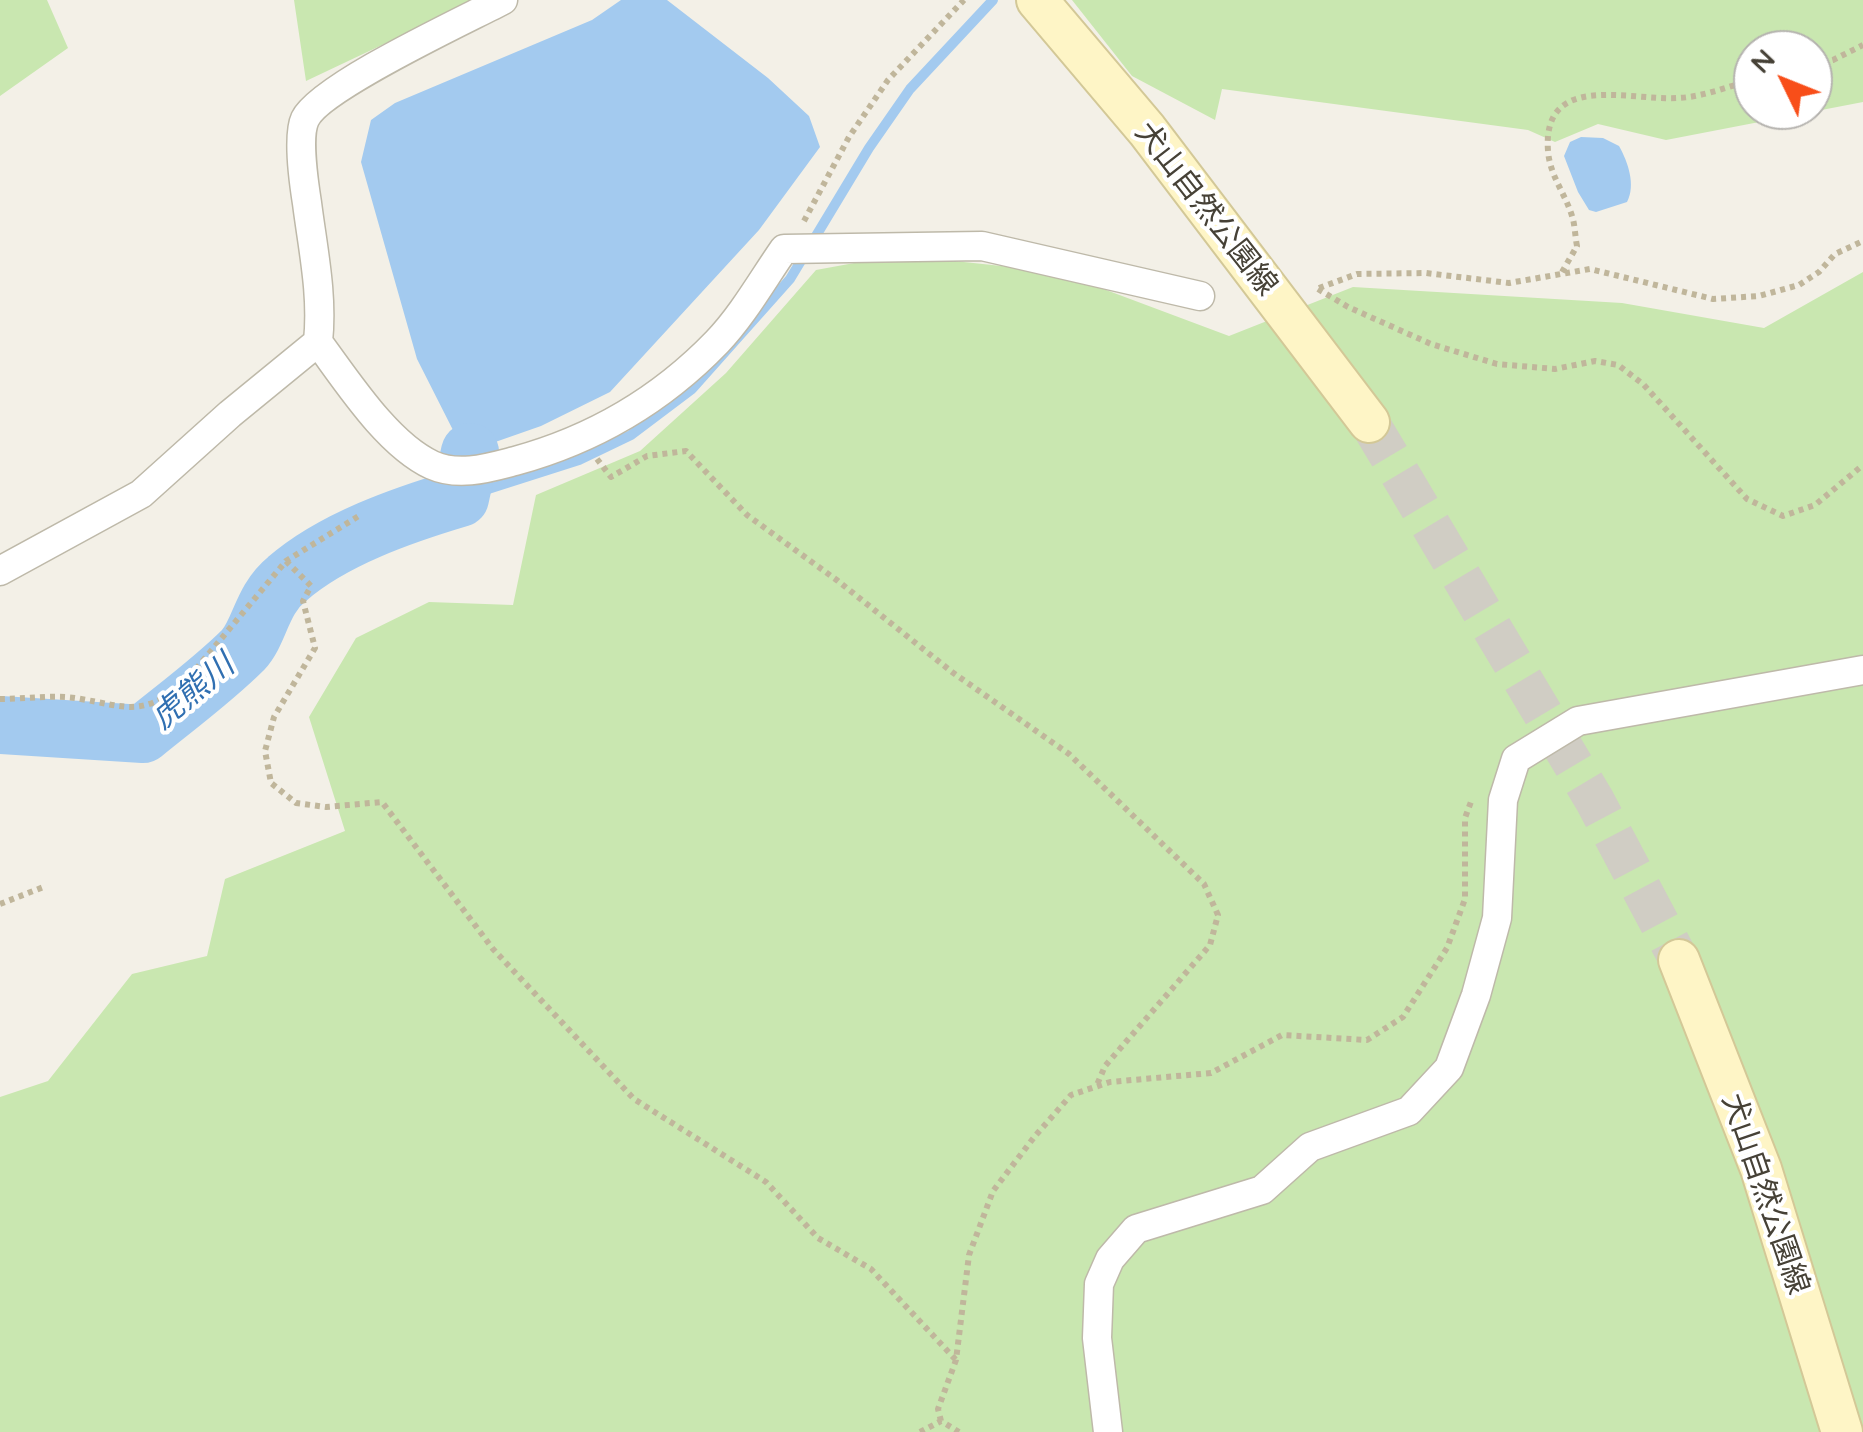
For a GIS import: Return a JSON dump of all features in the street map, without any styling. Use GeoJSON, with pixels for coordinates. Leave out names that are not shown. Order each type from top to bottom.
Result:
{"type":"FeatureCollection","features":[{"type":"Feature","properties":{"kind":"main road","name":"犬山自然公園線"},"geometry":{"type":"LineString","coordinates":[[1042,6],[1147,130],[1369,422]]}},
{"type":"Feature","properties":{"kind":"main road","name":"犬山自然公園線"},"geometry":{"type":"LineString","coordinates":[[1679,960],[1761,1170],[1842,1432]]}},
{"type":"Feature","properties":{"kind":"street"},"geometry":{"type":"LineString","coordinates":[[503,0],[318,102],[304,120],[306,199],[322,309],[318,342],[363,402],[400,442],[430,464],[447,470],[480,470],[544,453],[596,432],[668,388],[719,340],[784,248],[982,246],[1200,296]]}},
{"type":"Feature","properties":{"kind":"street"},"geometry":{"type":"LineString","coordinates":[[0,571],[141,494],[318,342]]}},
{"type":"Feature","properties":{"kind":"street"},"geometry":{"type":"LineString","coordinates":[[1108,1432],[1097,1338],[1098,1284],[1110,1259],[1136,1229],[1262,1190],[1310,1147],[1409,1111],[1450,1068],[1476,995],[1496,918],[1503,800],[1516,759],[1578,720],[1863,670]]}},
{"type":"Feature","properties":{"kind":"path"},"geometry":{"type":"LineString","coordinates":[[790,248],[849,136],[888,80],[964,0]]}},
{"type":"Feature","properties":{"kind":"path"},"geometry":{"type":"LineString","coordinates":[[1833,60],[1863,45]]}},
{"type":"Feature","properties":{"kind":"path"},"geometry":{"type":"LineString","coordinates":[[1561,273],[1577,246],[1572,215],[1555,180],[1548,153],[1548,130],[1554,114],[1578,96],[1682,98],[1733,85]]}},
{"type":"Feature","properties":{"kind":"path"},"geometry":{"type":"LineString","coordinates":[[1863,241],[1835,254],[1819,272],[1799,285],[1760,296],[1713,299],[1590,268],[1509,282],[1426,273],[1357,274],[1318,288],[1348,307],[1432,344],[1497,364],[1554,369],[1595,362],[1618,365],[1643,384],[1746,499],[1783,516],[1815,505],[1863,465]]}},
{"type":"Feature","properties":{"kind":"path"},"geometry":{"type":"LineString","coordinates":[[599,463],[611,477],[648,456],[686,451],[746,515],[838,581],[952,672],[1069,754],[1204,884],[1218,915],[1210,944],[1105,1066],[1096,1087]]}},
{"type":"Feature","properties":{"kind":"path"},"geometry":{"type":"LineString","coordinates":[[0,698],[79,698],[107,707],[137,708],[166,697],[180,688],[286,562],[362,514]]}},
{"type":"Feature","properties":{"kind":"path"},"geometry":{"type":"LineString","coordinates":[[286,562],[311,586],[303,602],[315,648],[274,718],[265,751],[271,783],[296,802],[326,807],[382,802],[493,950],[634,1100],[766,1182],[818,1238],[871,1269],[956,1360]]}},
{"type":"Feature","properties":{"kind":"path"},"geometry":{"type":"LineString","coordinates":[[959,1432],[941,1422],[938,1410],[956,1360],[969,1255],[992,1191],[1071,1095],[1110,1082],[1211,1072],[1282,1035],[1367,1040],[1403,1017],[1447,948],[1465,899],[1465,818],[1477,782],[1490,759],[1516,759]]}},
{"type":"Feature","properties":{"kind":"path"},"geometry":{"type":"LineString","coordinates":[[0,904],[46,886]]}},
{"type":"Feature","properties":{"kind":"path"},"geometry":{"type":"LineString","coordinates":[[920,1432],[941,1422]]}},
{"type":"Feature","properties":{"kind":"green space"},"geometry":{"type":"Polygon","coordinates":[[[0,0],[47,0],[68,48],[0,96],[0,0]]]}},
{"type":"Feature","properties":{"kind":"green space"},"geometry":{"type":"Polygon","coordinates":[[[294,0],[477,0],[306,81],[294,0]]]}},
{"type":"Feature","properties":{"kind":"green space"},"geometry":{"type":"Polygon","coordinates":[[[1072,0],[1863,0],[1863,102],[1833,108],[1833,30],[1733,30],[1733,127],[1666,140],[1598,124],[1555,142],[1528,130],[1222,89],[1215,120],[1132,76],[1072,0]]]}},
{"type":"Feature","properties":{"kind":"green space"},"geometry":{"type":"Polygon","coordinates":[[[898,255],[1058,272],[1229,336],[1353,287],[1622,303],[1764,328],[1863,272],[1863,1432],[0,1432],[0,1097],[48,1081],[132,974],[207,956],[225,879],[345,831],[309,717],[356,638],[429,602],[513,605],[536,495],[640,451],[726,373],[816,270],[898,255]]]}},
{"type":"Feature","properties":{"kind":"water"},"geometry":{"type":"Polygon","coordinates":[[[621,0],[667,0],[768,78],[809,116],[820,147],[759,230],[610,392],[541,426],[481,447],[478,454],[458,452],[464,440],[457,438],[417,359],[361,162],[371,120],[395,103],[592,20],[621,0]]]}},
{"type":"Feature","properties":{"kind":"water"},"geometry":{"type":"Polygon","coordinates":[[[1581,137],[1603,138],[1619,146],[1630,174],[1627,202],[1596,212],[1589,210],[1564,156],[1570,142],[1581,137]]]}},
{"type":"Feature","properties":{"kind":"waterway"},"geometry":{"type":"LineString","coordinates":[[460,498],[579,460],[631,435],[692,389],[790,279],[869,148],[910,89],[993,0]]}},
{"type":"Feature","properties":{"kind":"waterway","name":"虎熊川"},"geometry":{"type":"LineString","coordinates":[[0,725],[143,734],[243,650],[278,587],[305,565],[369,530],[460,498],[470,452]]}},
{"type":"Feature","properties":{"kind":"tunnel"},"geometry":{"type":"LineString","coordinates":[[1369,422],[1595,801],[1679,960]]}}]}
